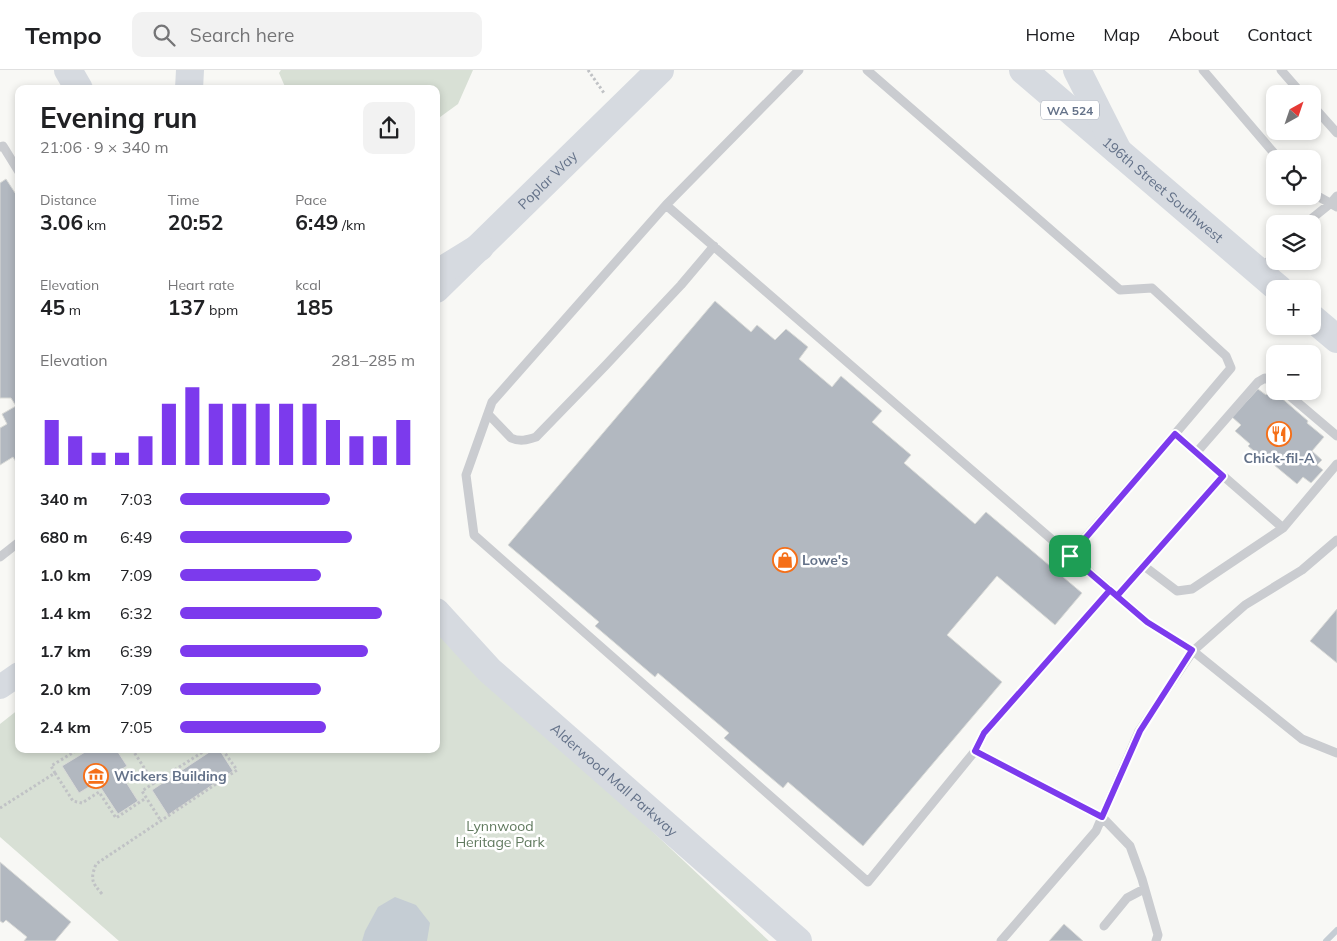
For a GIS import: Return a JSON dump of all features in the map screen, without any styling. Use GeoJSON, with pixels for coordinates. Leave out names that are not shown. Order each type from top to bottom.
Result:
{"type":"FeatureCollection","features":[{"type":"Feature","properties":{"kind":"main road"},"geometry":{"type":"LineString","coordinates":[[68,70],[77,85]]}},
{"type":"Feature","properties":{"kind":"main road"},"geometry":{"type":"LineString","coordinates":[[189,85],[190,70]]}},
{"type":"Feature","properties":{"kind":"main road","name":"Poplar Way"},"geometry":{"type":"LineString","coordinates":[[440,285],[660,70]]}},
{"type":"Feature","properties":{"kind":"main road","name":"196th Street Southwest"},"geometry":{"type":"LineString","coordinates":[[1023,70],[1118,151],[1271,272]]}},
{"type":"Feature","properties":{"kind":"main road"},"geometry":{"type":"LineString","coordinates":[[1077,70],[1118,151]]}},
{"type":"Feature","properties":{"kind":"main road"},"geometry":{"type":"LineString","coordinates":[[440,272],[480,247]]}},
{"type":"Feature","properties":{"kind":"main road"},"geometry":{"type":"LineString","coordinates":[[1321,326],[1337,339]]}},
{"type":"Feature","properties":{"kind":"main road","name":"Alderwood Mall Parkway"},"geometry":{"type":"LineString","coordinates":[[440,616],[489,670],[798,941]]}},
{"type":"Feature","properties":{"kind":"main road"},"geometry":{"type":"LineString","coordinates":[[0,687],[15,677]]}},
{"type":"Feature","properties":{"kind":"lane"},"geometry":{"type":"LineString","coordinates":[[799,70],[666,205],[492,402],[466,475],[474,535],[868,882],[975,751],[984,733],[1114,593],[1144,566],[1223,476]]}},
{"type":"Feature","properties":{"kind":"lane"},"geometry":{"type":"LineString","coordinates":[[867,70],[1120,290],[1152,288],[1226,356],[1231,368],[1070,556]]}},
{"type":"Feature","properties":{"kind":"lane"},"geometry":{"type":"LineString","coordinates":[[1204,70],[1271,150]]}},
{"type":"Feature","properties":{"kind":"lane"},"geometry":{"type":"LineString","coordinates":[[1281,70],[1294,85]]}},
{"type":"Feature","properties":{"kind":"lane"},"geometry":{"type":"LineString","coordinates":[[1321,115],[1337,133]]}},
{"type":"Feature","properties":{"kind":"lane"},"geometry":{"type":"LineString","coordinates":[[1,144],[15,166]]}},
{"type":"Feature","properties":{"kind":"lane"},"geometry":{"type":"LineString","coordinates":[[1321,197],[1335,202]]}},
{"type":"Feature","properties":{"kind":"lane"},"geometry":{"type":"LineString","coordinates":[[1317,215],[1335,202]]}},
{"type":"Feature","properties":{"kind":"lane"},"geometry":{"type":"LineString","coordinates":[[666,205],[1147,622],[1192,650],[1302,739],[1337,753]]}},
{"type":"Feature","properties":{"kind":"lane"},"geometry":{"type":"LineString","coordinates":[[488,414],[511,438],[526,441],[536,437],[586,387],[681,285],[714,246]]}},
{"type":"Feature","properties":{"kind":"lane"},"geometry":{"type":"LineString","coordinates":[[1196,453],[1258,382],[1266,379]]}},
{"type":"Feature","properties":{"kind":"lane"},"geometry":{"type":"LineString","coordinates":[[1295,400],[1337,436]]}},
{"type":"Feature","properties":{"kind":"lane"},"geometry":{"type":"LineString","coordinates":[[1175,434],[1283,528]]}},
{"type":"Feature","properties":{"kind":"lane"},"geometry":{"type":"LineString","coordinates":[[1144,566],[1177,591],[1192,589],[1283,528],[1337,464]]}},
{"type":"Feature","properties":{"kind":"lane"},"geometry":{"type":"LineString","coordinates":[[1001,941],[1096,831],[1140,731],[1192,650],[1245,605],[1302,570],[1337,540]]}},
{"type":"Feature","properties":{"kind":"lane"},"geometry":{"type":"LineString","coordinates":[[0,557],[15,545]]}},
{"type":"Feature","properties":{"kind":"lane"},"geometry":{"type":"LineString","coordinates":[[975,751],[1102,817],[1130,846],[1142,879],[1158,935],[1156,941]]}},
{"type":"Feature","properties":{"kind":"lane"},"geometry":{"type":"LineString","coordinates":[[1104,926],[1127,898],[1144,889]]}},
{"type":"Feature","properties":{"kind":"path"},"geometry":{"type":"LineString","coordinates":[[72,753],[51,766],[73,801],[82,803],[99,792],[116,818],[146,798]]}},
{"type":"Feature","properties":{"kind":"path"},"geometry":{"type":"LineString","coordinates":[[135,753],[154,783]]}},
{"type":"Feature","properties":{"kind":"path"},"geometry":{"type":"LineString","coordinates":[[160,821],[142,791],[200,753]]}},
{"type":"Feature","properties":{"kind":"path"},"geometry":{"type":"LineString","coordinates":[[102,894],[93,883],[92,875],[96,864],[237,770],[225,753]]}},
{"type":"Feature","properties":{"kind":"path"},"geometry":{"type":"LineString","coordinates":[[0,808],[55,773]]}},
{"type":"Feature","properties":{"kind":"green space"},"geometry":{"type":"Polygon","coordinates":[[[281,70],[473,70],[458,104],[440,117],[440,85],[284,85],[279,73],[281,70]]]}},
{"type":"Feature","properties":{"kind":"green space","name":"Lynnwood Heritage Park"},"geometry":{"type":"Polygon","coordinates":[[[440,632],[769,941],[119,941],[0,837],[0,724],[15,712],[15,753],[440,753],[440,632]]]}},
{"type":"Feature","properties":{"kind":"shaded area"},"geometry":{"type":"Polygon","coordinates":[[[395,897],[416,905],[430,923],[427,941],[362,941],[365,931],[378,907],[395,897]]]}},
{"type":"Feature","properties":{"kind":"building"},"geometry":{"type":"Polygon","coordinates":[[[6,179],[15,193],[15,404],[11,398],[0,398],[0,183],[6,179]]]}},
{"type":"Feature","properties":{"kind":"building","name":"Lowe's"},"geometry":{"type":"Polygon","coordinates":[[[715,301],[751,332],[757,325],[775,340],[786,329],[808,347],[799,359],[832,387],[841,376],[882,411],[872,422],[911,455],[904,463],[975,524],[986,512],[1082,593],[1055,625],[997,576],[947,635],[1002,682],[863,846],[788,782],[783,788],[724,738],[729,733],[658,673],[655,677],[595,626],[599,622],[508,545],[715,301]]]}},
{"type":"Feature","properties":{"kind":"building","name":"Chick-fil-A"},"geometry":{"type":"Polygon","coordinates":[[[1258,389],[1266,395],[1266,400],[1284,400],[1324,437],[1312,451],[1322,460],[1317,465],[1323,470],[1311,483],[1303,477],[1297,484],[1248,446],[1250,444],[1235,431],[1241,425],[1232,417],[1258,389]]]}},
{"type":"Feature","properties":{"kind":"building"},"geometry":{"type":"Polygon","coordinates":[[[15,407],[15,460],[13,457],[0,465],[0,428],[7,424],[2,414],[15,407]]]}},
{"type":"Feature","properties":{"kind":"building"},"geometry":{"type":"Polygon","coordinates":[[[1337,609],[1337,663],[1310,641],[1337,609]]]}},
{"type":"Feature","properties":{"kind":"building","name":"Wickers Building"},"geometry":{"type":"Polygon","coordinates":[[[83,753],[119,753],[127,766],[119,771],[138,801],[118,814],[97,782],[79,793],[62,766],[83,753]]]}},
{"type":"Feature","properties":{"kind":"building"},"geometry":{"type":"Polygon","coordinates":[[[208,753],[222,753],[233,771],[168,815],[152,790],[208,753]]]}},
{"type":"Feature","properties":{"kind":"building"},"geometry":{"type":"Polygon","coordinates":[[[0,862],[71,922],[55,941],[24,941],[27,937],[6,920],[3,923],[0,921],[0,862]]]}},
{"type":"Feature","properties":{"kind":"building"},"geometry":{"type":"Polygon","coordinates":[[[1064,924],[1083,941],[1049,941],[1064,924]]]}},
{"type":"Feature","properties":{"kind":"waterway"},"geometry":{"type":"LineString","coordinates":[[1326,941],[1337,930]]}},
{"type":"Feature","properties":{"kind":"place","name":"Chick-fil-A"},"geometry":{"type":"Point","coordinates":[1279,434]}},
{"type":"Feature","properties":{"kind":"place","name":"Lowe's"},"geometry":{"type":"Point","coordinates":[785,560]}},
{"type":"Feature","properties":{"kind":"place","name":"Wickers Building"},"geometry":{"type":"Point","coordinates":[96,776]}},
{"type":"Feature","properties":{"kind":"route"},"geometry":{"type":"LineString","coordinates":[[1070,556],[1117,596],[1147,622],[1192,650],[1140,731],[1102,817],[975,751],[984,733],[1110,590],[1117,596],[1223,476],[1175,434],[1070,556]]}}]}
